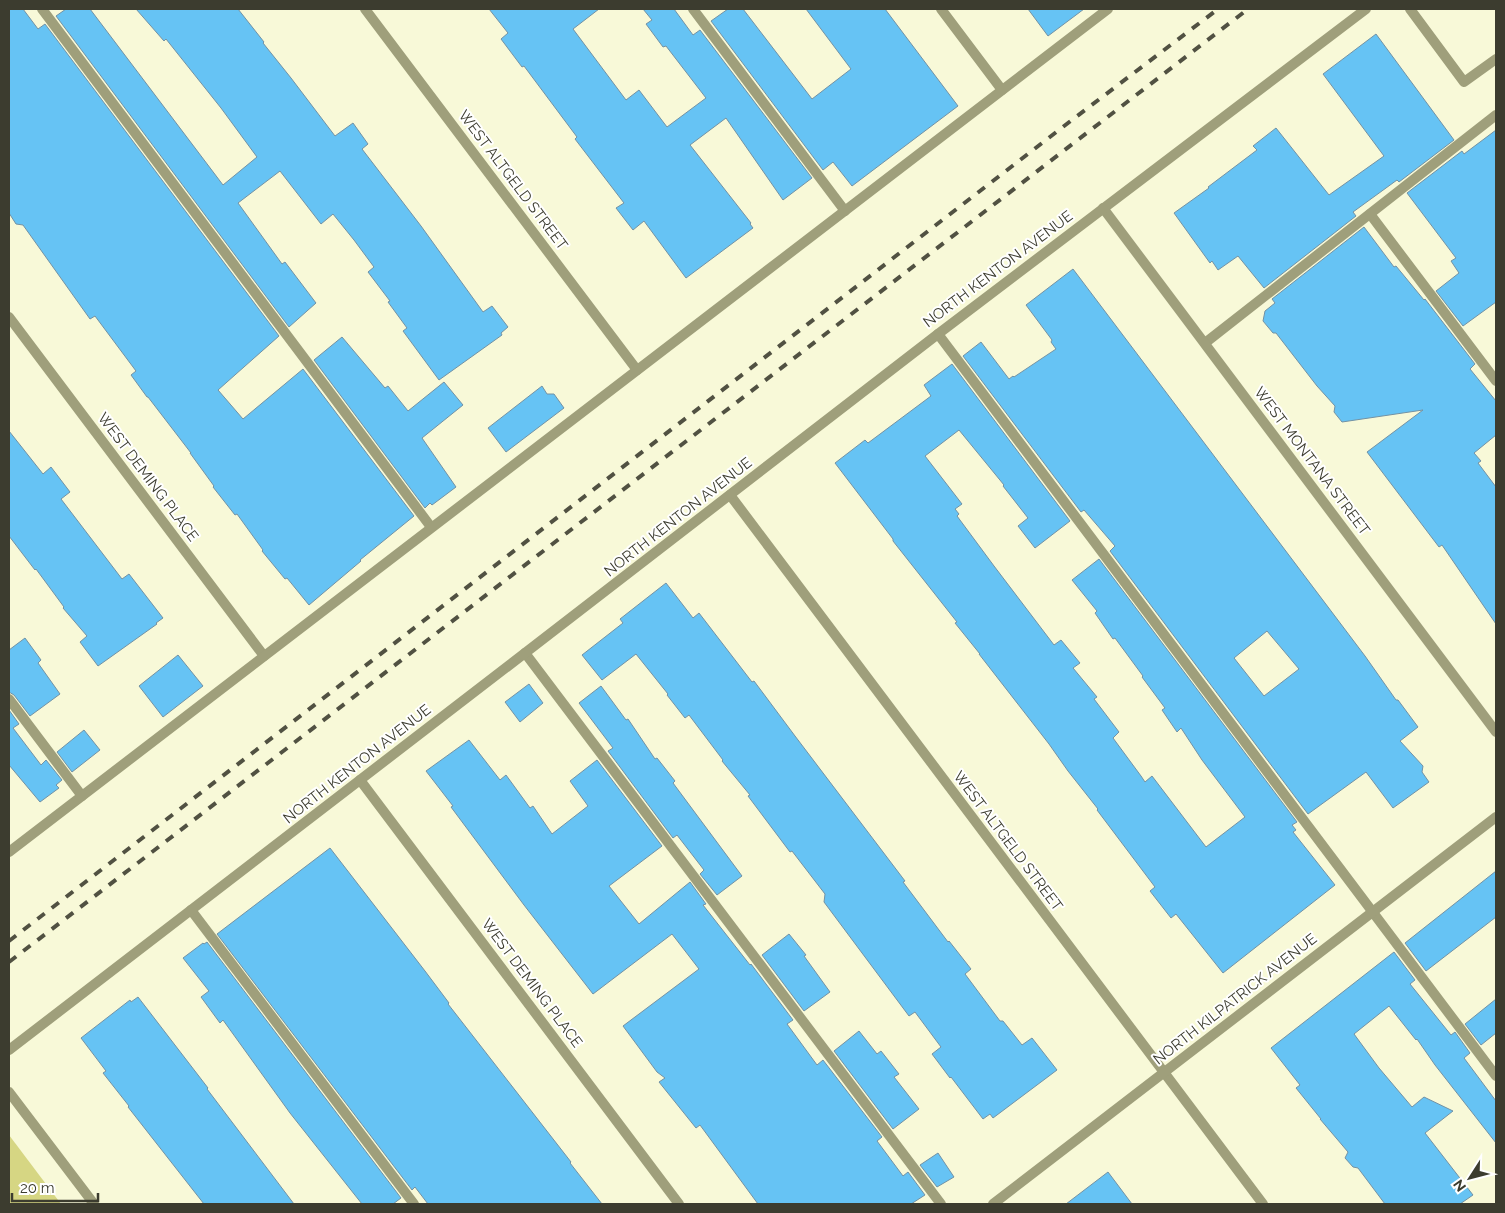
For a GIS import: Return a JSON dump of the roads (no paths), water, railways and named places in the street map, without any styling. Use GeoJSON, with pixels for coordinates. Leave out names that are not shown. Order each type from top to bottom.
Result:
{"type":"FeatureCollection","features":[{"type":"Feature","properties":{"kind":"street"},"geometry":{"type":"LineString","coordinates":[[42,9],[432,528]]}},
{"type":"Feature","properties":{"kind":"street","name":"WEST ALTGELD STREET"},"geometry":{"type":"LineString","coordinates":[[365,9],[637,370]]}},
{"type":"Feature","properties":{"kind":"street"},"geometry":{"type":"LineString","coordinates":[[693,9],[845,211]]}},
{"type":"Feature","properties":{"kind":"street"},"geometry":{"type":"LineString","coordinates":[[942,9],[1002,90]]}},
{"type":"Feature","properties":{"kind":"street"},"geometry":{"type":"LineString","coordinates":[[9,852],[1108,9]]}},
{"type":"Feature","properties":{"kind":"street","name":"NORTH KENTON AVENUE"},"geometry":{"type":"LineString","coordinates":[[9,1050],[1102,208],[1366,9]]}},
{"type":"Feature","properties":{"kind":"street"},"geometry":{"type":"LineString","coordinates":[[1410,9],[1464,82],[1496,59]]}},
{"type":"Feature","properties":{"kind":"street"},"geometry":{"type":"LineString","coordinates":[[1205,343],[1496,115]]}},
{"type":"Feature","properties":{"kind":"street","name":"WEST MONTANA STREET"},"geometry":{"type":"LineString","coordinates":[[1102,208],[1496,732]]}},
{"type":"Feature","properties":{"kind":"street"},"geometry":{"type":"LineString","coordinates":[[1370,214],[1496,381]]}},
{"type":"Feature","properties":{"kind":"street","name":"WEST DEMING PLACE"},"geometry":{"type":"LineString","coordinates":[[9,317],[264,656]]}},
{"type":"Feature","properties":{"kind":"street"},"geometry":{"type":"LineString","coordinates":[[938,334],[1496,1076]]}},
{"type":"Feature","properties":{"kind":"street","name":"WEST ALTGELD STREET"},"geometry":{"type":"LineString","coordinates":[[730,495],[1263,1204]]}},
{"type":"Feature","properties":{"kind":"street"},"geometry":{"type":"LineString","coordinates":[[525,653],[941,1204]]}},
{"type":"Feature","properties":{"kind":"street"},"geometry":{"type":"LineString","coordinates":[[9,699],[82,796]]}},
{"type":"Feature","properties":{"kind":"street","name":"WEST DEMING PLACE"},"geometry":{"type":"LineString","coordinates":[[360,780],[680,1204]]}},
{"type":"Feature","properties":{"kind":"street","name":"NORTH KILPATRICK AVENUE"},"geometry":{"type":"LineString","coordinates":[[993,1204],[1496,817]]}},
{"type":"Feature","properties":{"kind":"street"},"geometry":{"type":"LineString","coordinates":[[191,910],[414,1204]]}},
{"type":"Feature","properties":{"kind":"street"},"geometry":{"type":"LineString","coordinates":[[9,1092],[94,1204]]}},
{"type":"Feature","properties":{"kind":"railway"},"geometry":{"type":"LineString","coordinates":[[9,941],[1218,9]]}},
{"type":"Feature","properties":{"kind":"railway"},"geometry":{"type":"LineString","coordinates":[[9,962],[1248,9]]}}]}
